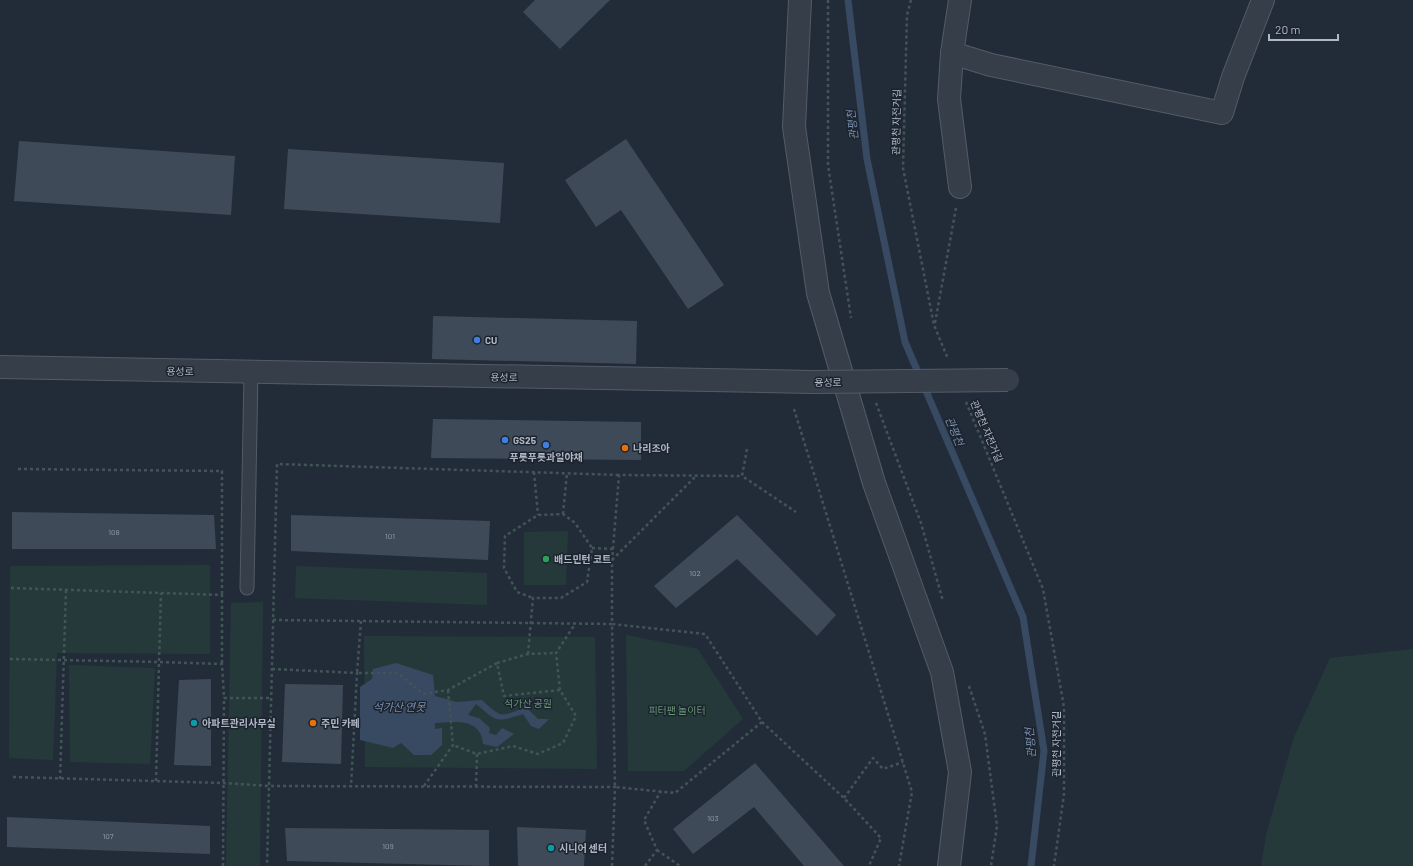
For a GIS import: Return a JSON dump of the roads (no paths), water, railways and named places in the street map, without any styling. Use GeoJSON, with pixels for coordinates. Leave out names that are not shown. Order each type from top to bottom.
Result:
{"type":"FeatureCollection","features":[{"type":"Feature","properties":{"kind":"street"},"geometry":{"type":"LineString","coordinates":[[800,0],[794,127],[818,293],[874,483],[942,672],[960,772],[949,866]]}},
{"type":"Feature","properties":{"kind":"street"},"geometry":{"type":"LineString","coordinates":[[960,0],[952,53],[950,99],[960,187]]}},
{"type":"Feature","properties":{"kind":"street"},"geometry":{"type":"LineString","coordinates":[[952,53],[991,65],[1222,113],[1233,77],[1263,0]]}},
{"type":"Feature","properties":{"kind":"street","name":"용성로"},"geometry":{"type":"LineString","coordinates":[[0,367],[813,382],[1008,380]]}},
{"type":"Feature","properties":{"kind":"lane"},"geometry":{"type":"LineString","coordinates":[[247,588],[251,372]]}},
{"type":"Feature","properties":{"kind":"water","name":"석가산 연못"},"geometry":{"type":"Polygon","coordinates":[[[396,663],[433,675],[435,696],[457,702],[482,700],[494,711],[502,714],[511,713],[526,707],[538,719],[549,719],[539,729],[531,726],[523,714],[501,720],[493,717],[476,704],[468,715],[479,718],[490,728],[489,733],[496,735],[502,728],[514,734],[497,747],[483,744],[481,735],[472,725],[458,722],[435,723],[435,729],[442,728],[442,745],[431,755],[414,755],[401,743],[393,748],[360,740],[360,687],[372,679],[373,669],[396,663]]]}},
{"type":"Feature","properties":{"kind":"waterway","name":"관평천"},"geometry":{"type":"LineString","coordinates":[[848,0],[867,159],[905,342],[1023,617],[1044,751],[1031,866]]}},
{"type":"Feature","properties":{"kind":"place","name":"CU"},"geometry":{"type":"Point","coordinates":[477,340]}},
{"type":"Feature","properties":{"kind":"place","name":"GS25"},"geometry":{"type":"Point","coordinates":[505,440]}},
{"type":"Feature","properties":{"kind":"place","name":"푸릇푸릇과일야채"},"geometry":{"type":"Point","coordinates":[546,445]}},
{"type":"Feature","properties":{"kind":"place","name":"나리조아"},"geometry":{"type":"Point","coordinates":[625,448]}},
{"type":"Feature","properties":{"kind":"place","name":"배드민턴 코트"},"geometry":{"type":"Point","coordinates":[546,559]}},
{"type":"Feature","properties":{"kind":"place","name":"아파트관리사무실"},"geometry":{"type":"Point","coordinates":[194,723]}},
{"type":"Feature","properties":{"kind":"place","name":"주민 카페"},"geometry":{"type":"Point","coordinates":[313,723]}},
{"type":"Feature","properties":{"kind":"place","name":"시니어 센터"},"geometry":{"type":"Point","coordinates":[551,848]}},
{"type":"Feature","properties":{"kind":"park label","name":"석가산 공원"},"geometry":{"type":"Point","coordinates":[528,703]}},
{"type":"Feature","properties":{"kind":"park label","name":"피터팬 놀이터"},"geometry":{"type":"Point","coordinates":[677,710]}}]}
